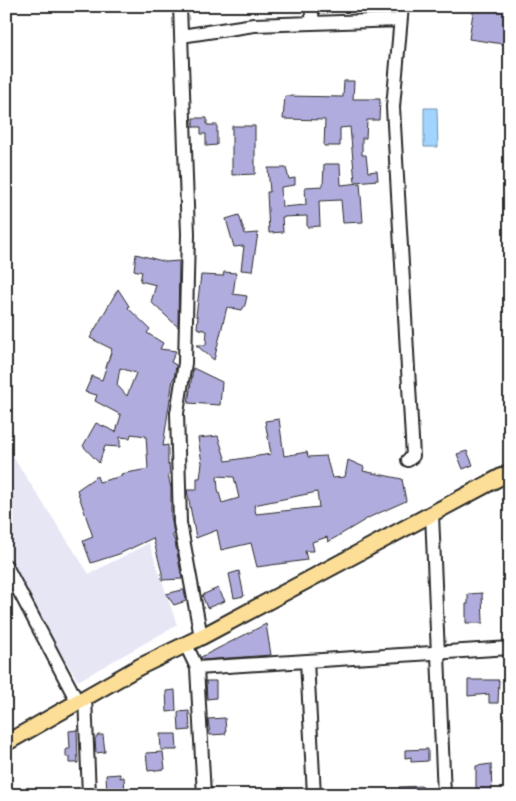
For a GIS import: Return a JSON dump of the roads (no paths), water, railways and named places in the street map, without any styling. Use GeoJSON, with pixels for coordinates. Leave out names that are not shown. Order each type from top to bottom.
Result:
{"type":"FeatureCollection","features":[{"type":"Feature","properties":{"kind":"main road"},"geometry":{"type":"LineString","coordinates":[[6,743],[139,667],[186,645],[510,472]]}},
{"type":"Feature","properties":{"kind":"street"},"geometry":{"type":"LineString","coordinates":[[180,6],[188,234],[185,363],[177,413],[180,523],[201,637]]}},
{"type":"Feature","properties":{"kind":"street"},"geometry":{"type":"LineString","coordinates":[[311,6],[313,23]]}},
{"type":"Feature","properties":{"kind":"street"},"geometry":{"type":"LineString","coordinates":[[402,6],[393,107],[413,456],[408,460]]}},
{"type":"Feature","properties":{"kind":"street"},"geometry":{"type":"LineString","coordinates":[[181,36],[254,25],[400,20]]}},
{"type":"Feature","properties":{"kind":"street"},"geometry":{"type":"LineString","coordinates":[[432,514],[444,795]]}},
{"type":"Feature","properties":{"kind":"street"},"geometry":{"type":"LineString","coordinates":[[6,566],[81,699],[90,795]]}},
{"type":"Feature","properties":{"kind":"street"},"geometry":{"type":"LineString","coordinates":[[186,645],[197,668],[204,795]]}},
{"type":"Feature","properties":{"kind":"street"},"geometry":{"type":"LineString","coordinates":[[197,668],[510,648]]}},
{"type":"Feature","properties":{"kind":"street"},"geometry":{"type":"LineString","coordinates":[[307,661],[314,795]]}},
{"type":"Feature","properties":{"kind":"water"},"geometry":{"type":"Polygon","coordinates":[[[424,108],[437,108],[438,147],[424,147],[424,108]]]}}]}
